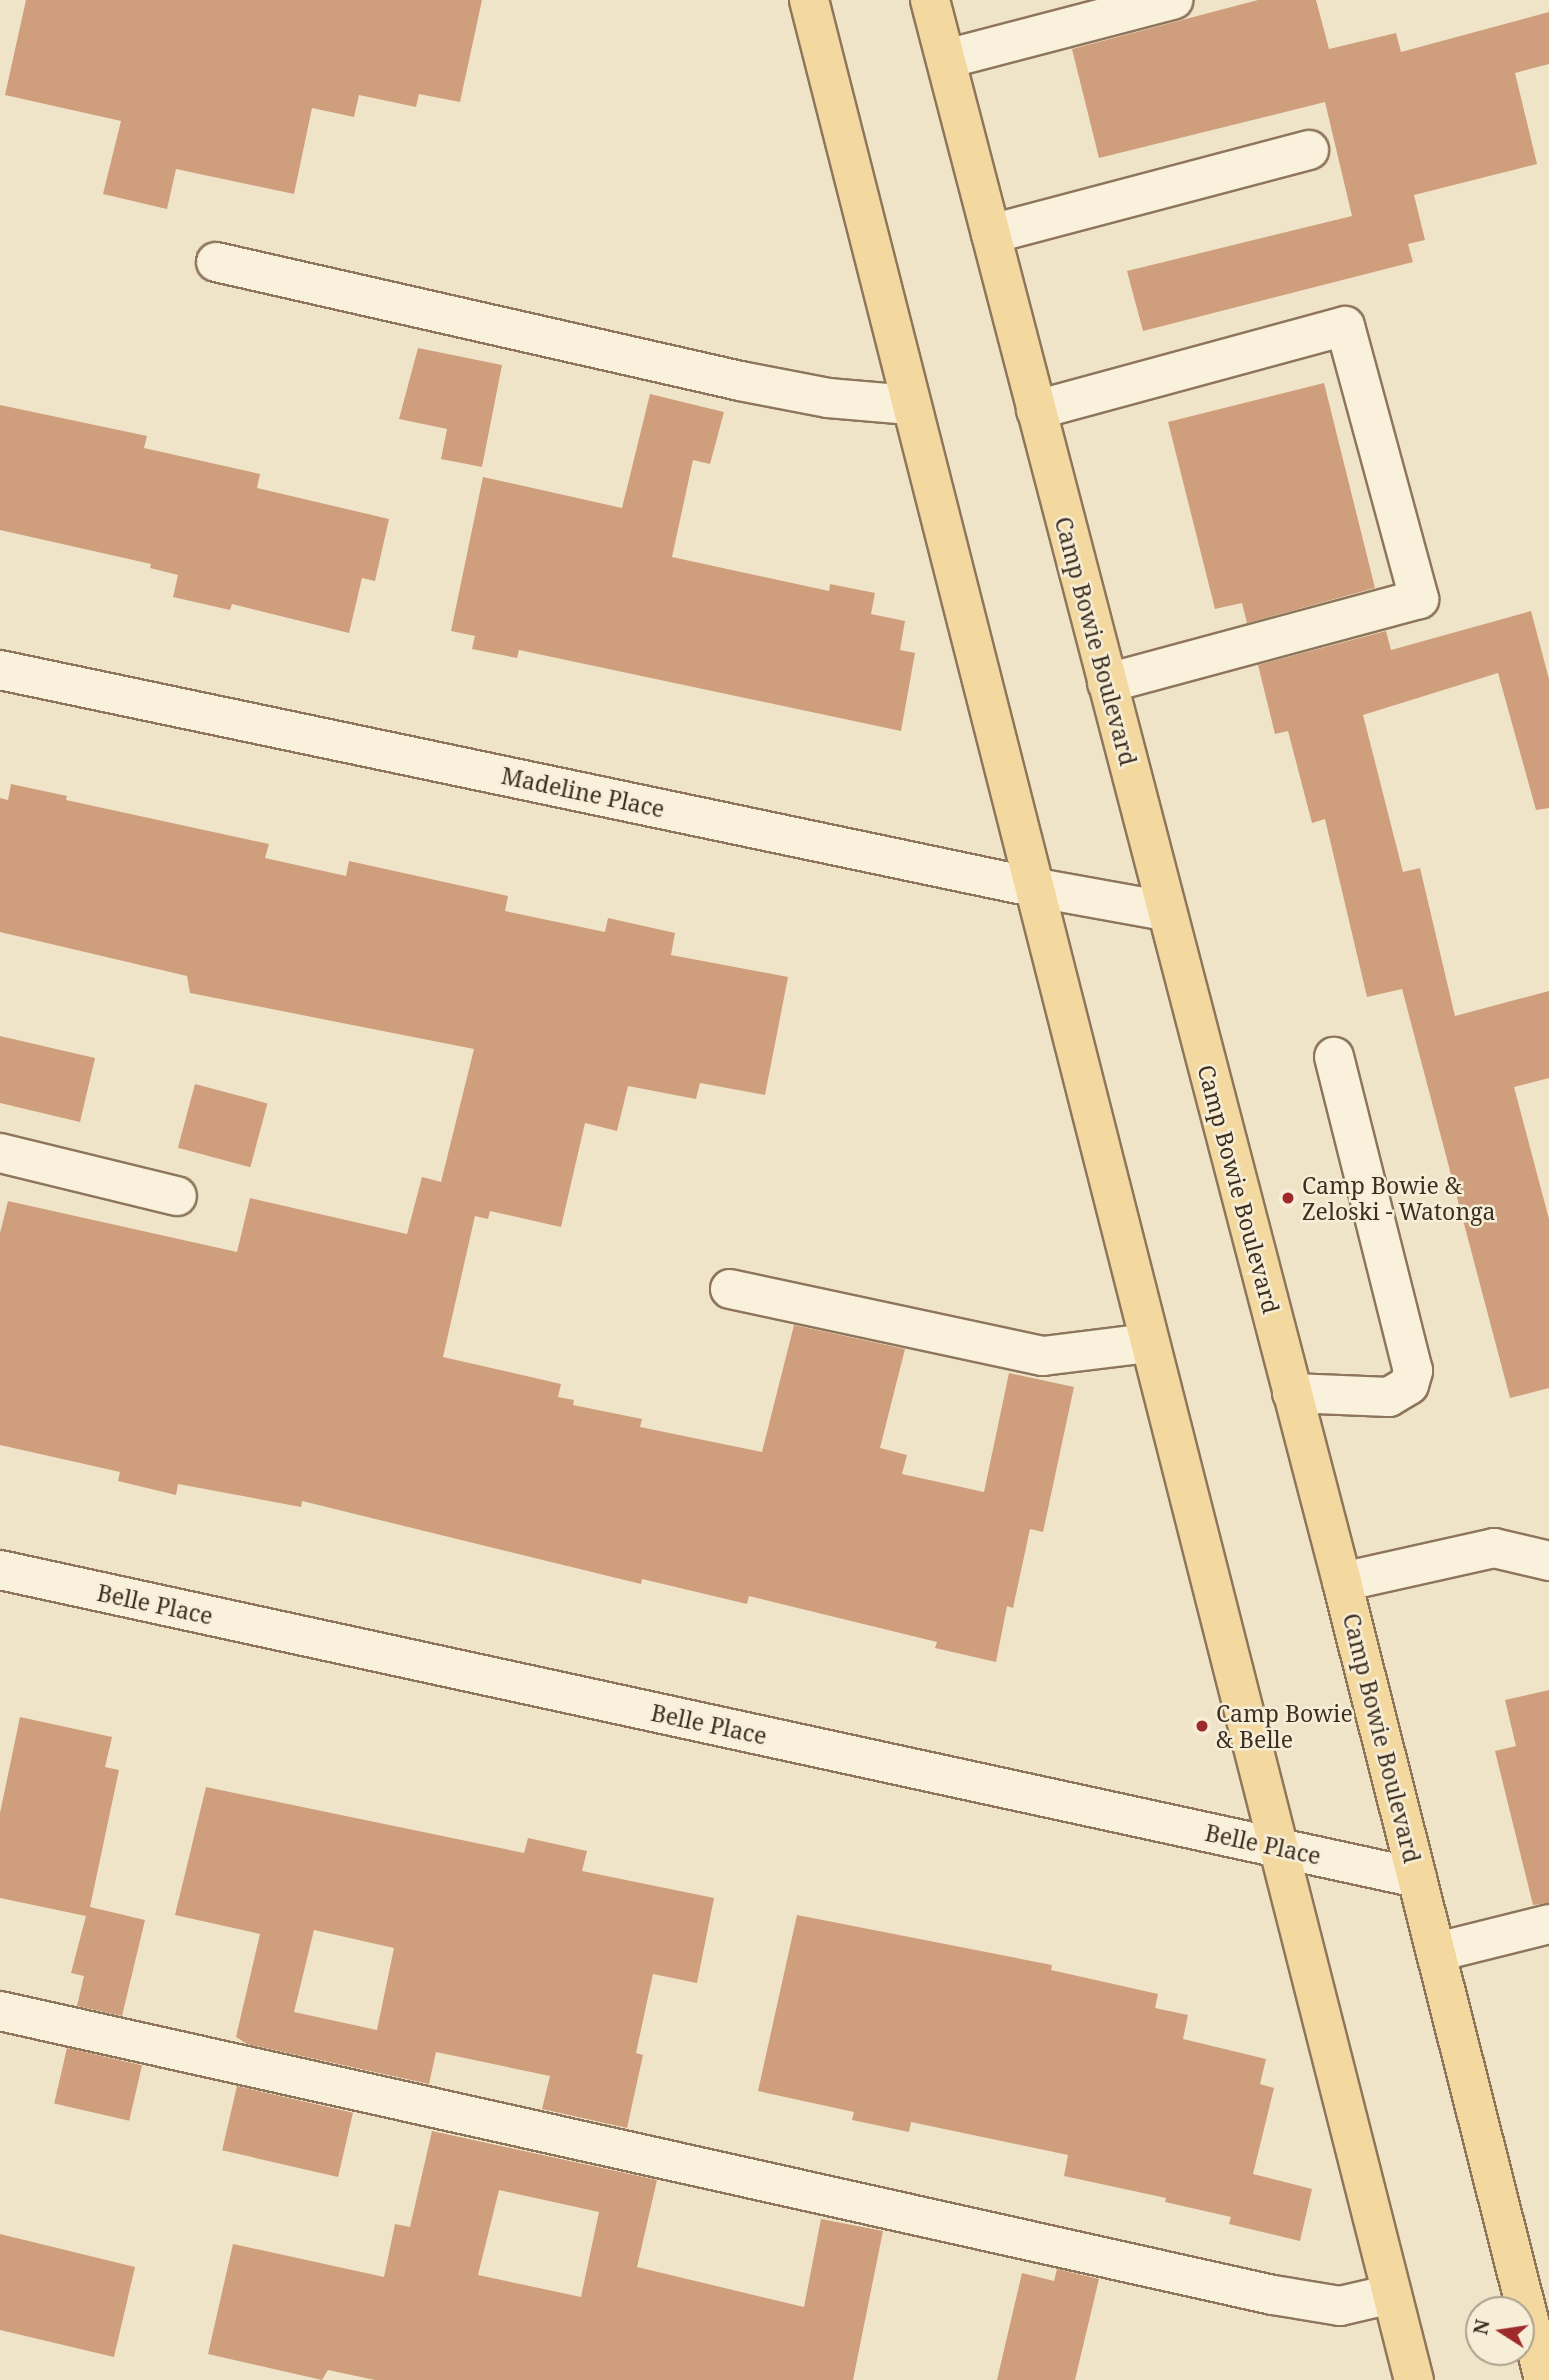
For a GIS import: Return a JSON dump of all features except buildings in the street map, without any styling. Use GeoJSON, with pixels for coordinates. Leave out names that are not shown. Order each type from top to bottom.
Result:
{"type":"FeatureCollection","features":[{"type":"Feature","properties":{"kind":"main road"},"geometry":{"type":"LineString","coordinates":[[809,0],[1032,887],[1414,2380]]}},
{"type":"Feature","properties":{"kind":"main road","name":"Camp Bowie Boulevard"},"geometry":{"type":"LineString","coordinates":[[930,0],[1342,1581],[1544,2380]]}},
{"type":"Feature","properties":{"kind":"street"},"geometry":{"type":"LineString","coordinates":[[946,60],[1174,0]]}},
{"type":"Feature","properties":{"kind":"street"},"geometry":{"type":"LineString","coordinates":[[991,234],[1309,150]]}},
{"type":"Feature","properties":{"kind":"street"},"geometry":{"type":"LineString","coordinates":[[216,262],[740,381],[828,398],[910,405]]}},
{"type":"Feature","properties":{"kind":"street"},"geometry":{"type":"LineString","coordinates":[[1036,410],[1345,326],[1419,599],[1107,682]]}},
{"type":"Feature","properties":{"kind":"street","name":"Madeline Place"},"geometry":{"type":"LineString","coordinates":[[0,670],[1032,887],[1166,911]]}},
{"type":"Feature","properties":{"kind":"street"},"geometry":{"type":"LineString","coordinates":[[1292,1393],[1389,1397],[1409,1385],[1413,1371],[1334,1058]]}},
{"type":"Feature","properties":{"kind":"street"},"geometry":{"type":"LineString","coordinates":[[0,1153],[177,1196]]}},
{"type":"Feature","properties":{"kind":"street"},"geometry":{"type":"LineString","coordinates":[[730,1289],[1044,1356],[1149,1343]]}},
{"type":"Feature","properties":{"kind":"street"},"geometry":{"type":"LineString","coordinates":[[1342,1581],[1494,1548],[1549,1561]]}},
{"type":"Feature","properties":{"kind":"street","name":"Belle Place"},"geometry":{"type":"LineString","coordinates":[[0,1570],[1417,1878]]}},
{"type":"Feature","properties":{"kind":"street"},"geometry":{"type":"LineString","coordinates":[[1437,1952],[1549,1924]]}},
{"type":"Feature","properties":{"kind":"street"},"geometry":{"type":"LineString","coordinates":[[0,2011],[1273,2295],[1340,2306],[1392,2294]]}},
{"type":"Feature","properties":{"kind":"place","name":"Camp Bowie & Zeloski - Watonga"},"geometry":{"type":"Point","coordinates":[1288,1198]}},
{"type":"Feature","properties":{"kind":"place","name":"Camp Bowie & Belle"},"geometry":{"type":"Point","coordinates":[1202,1726]}}]}
